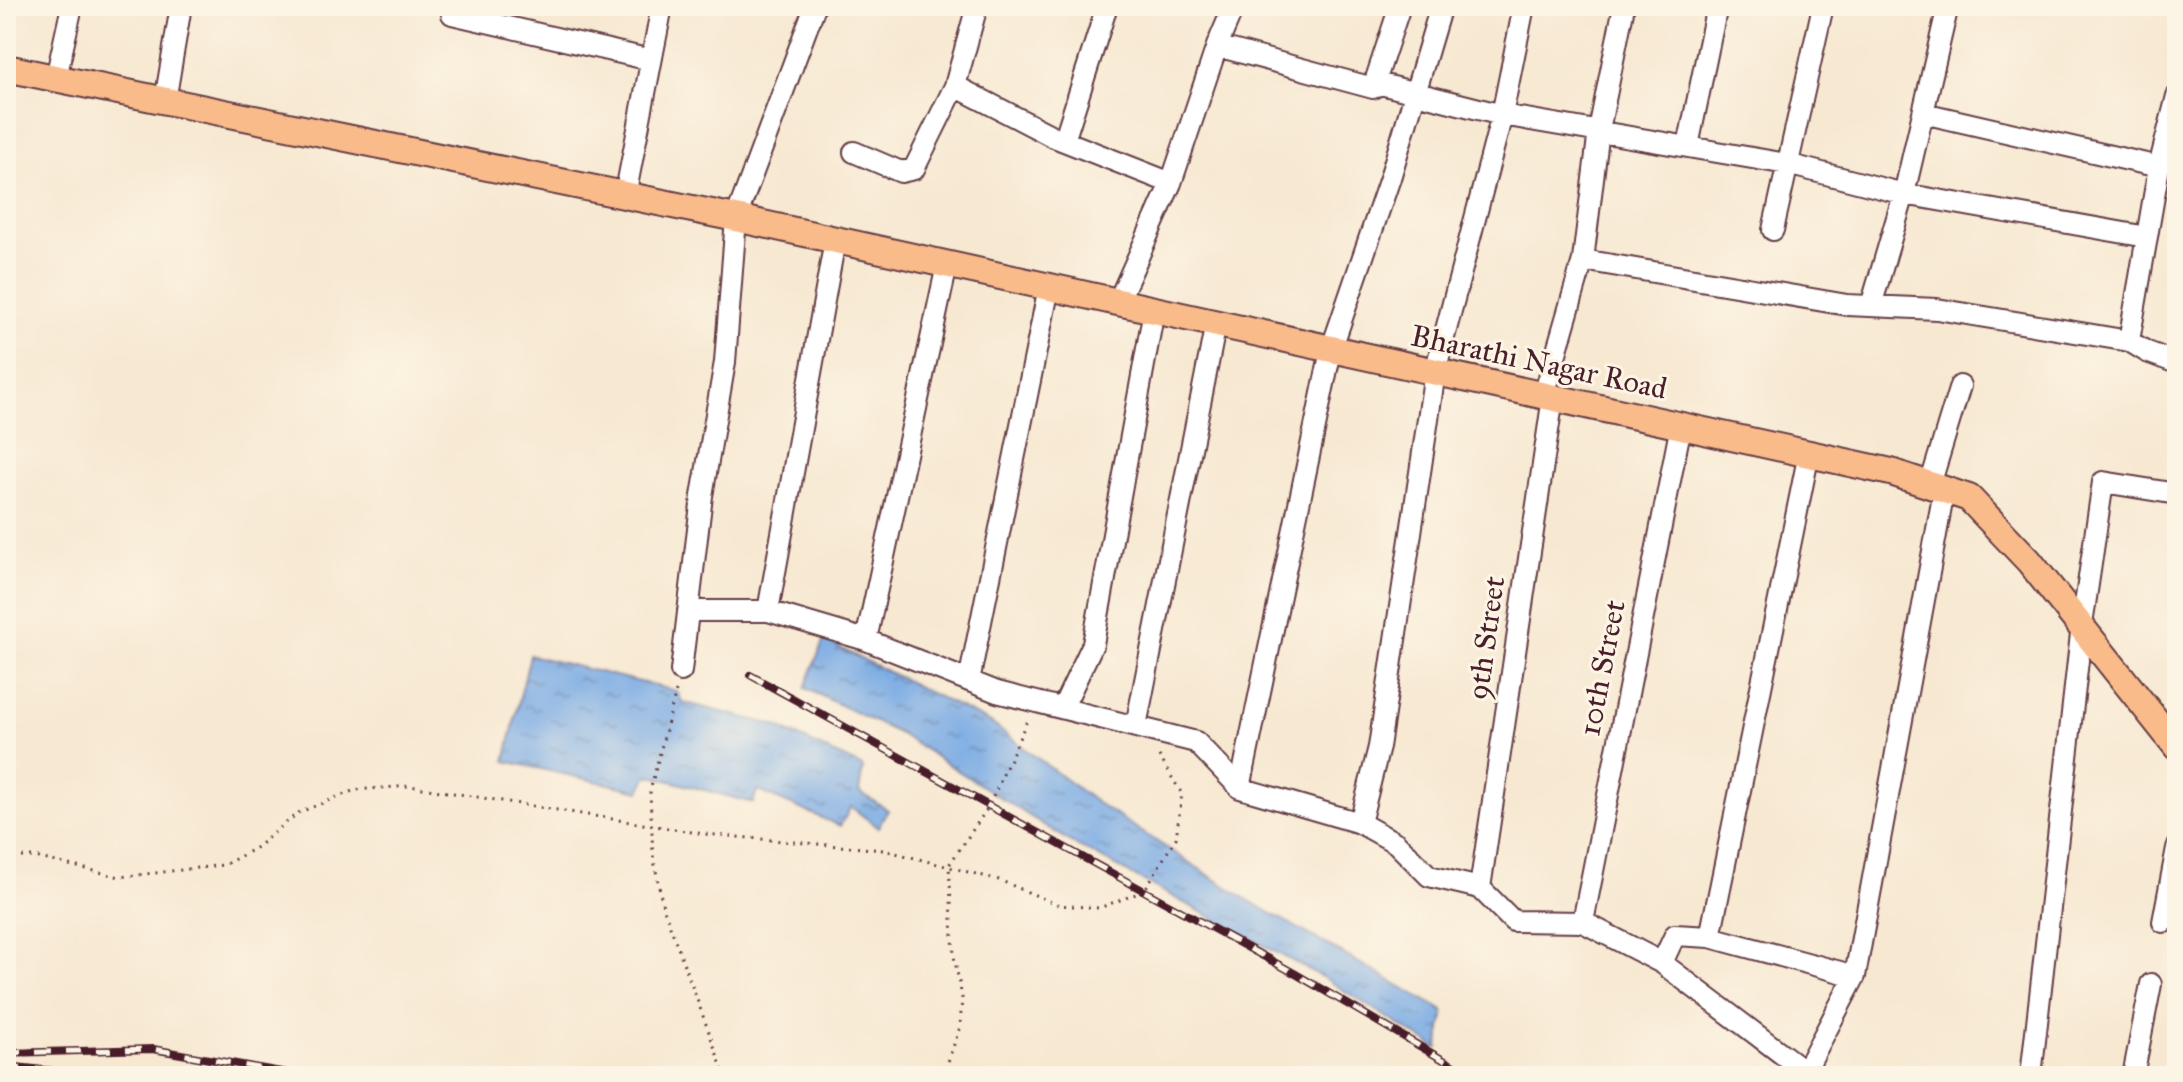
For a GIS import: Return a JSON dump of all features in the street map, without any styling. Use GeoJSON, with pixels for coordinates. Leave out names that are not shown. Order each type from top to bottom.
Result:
{"type":"FeatureCollection","features":[{"type":"Feature","properties":{"kind":"main road","name":"Bharathi Nagar Road"},"geometry":{"type":"LineString","coordinates":[[6,68],[736,218],[1891,472],[1969,498],[2082,625],[2177,747]]}},
{"type":"Feature","properties":{"kind":"street"},"geometry":{"type":"LineString","coordinates":[[56,78],[72,6]]}},
{"type":"Feature","properties":{"kind":"street"},"geometry":{"type":"LineString","coordinates":[[165,101],[181,6]]}},
{"type":"Feature","properties":{"kind":"street"},"geometry":{"type":"LineString","coordinates":[[625,196],[662,6]]}},
{"type":"Feature","properties":{"kind":"street"},"geometry":{"type":"LineString","coordinates":[[681,671],[725,362],[736,218],[815,6]]}},
{"type":"Feature","properties":{"kind":"street"},"geometry":{"type":"LineString","coordinates":[[854,152],[901,172],[914,169],[955,86],[977,6]]}},
{"type":"Feature","properties":{"kind":"street"},"geometry":{"type":"LineString","coordinates":[[1064,141],[1107,6]]}},
{"type":"Feature","properties":{"kind":"street"},"geometry":{"type":"LineString","coordinates":[[1118,302],[1171,183],[1217,46],[1234,6]]}},
{"type":"Feature","properties":{"kind":"street"},"geometry":{"type":"LineString","coordinates":[[1217,46],[1373,88],[1400,6]]}},
{"type":"Feature","properties":{"kind":"street"},"geometry":{"type":"LineString","coordinates":[[1240,788],[1331,350],[1441,6]]}},
{"type":"Feature","properties":{"kind":"street"},"geometry":{"type":"LineString","coordinates":[[1360,823],[1379,747],[1435,372],[1502,115],[1524,6]]}},
{"type":"Feature","properties":{"kind":"street","name":"9th Street"},"geometry":{"type":"LineString","coordinates":[[1480,888],[1548,396],[1583,260],[1599,130],[1624,6]]}},
{"type":"Feature","properties":{"kind":"street"},"geometry":{"type":"LineString","coordinates":[[1688,146],[1717,6]]}},
{"type":"Feature","properties":{"kind":"street"},"geometry":{"type":"LineString","coordinates":[[1773,230],[1823,6]]}},
{"type":"Feature","properties":{"kind":"street"},"geometry":{"type":"LineString","coordinates":[[1871,306],[1904,194],[1948,6]]}},
{"type":"Feature","properties":{"kind":"street"},"geometry":{"type":"LineString","coordinates":[[452,14],[651,60]]}},
{"type":"Feature","properties":{"kind":"street"},"geometry":{"type":"LineString","coordinates":[[1377,83],[1502,115],[1787,164],[1904,194],[2147,237]]}},
{"type":"Feature","properties":{"kind":"street"},"geometry":{"type":"LineString","coordinates":[[955,86],[1064,141],[1171,183]]}},
{"type":"Feature","properties":{"kind":"street"},"geometry":{"type":"LineString","coordinates":[[2129,341],[2159,167],[2177,96]]}},
{"type":"Feature","properties":{"kind":"street"},"geometry":{"type":"LineString","coordinates":[[1923,113],[2159,167]]}},
{"type":"Feature","properties":{"kind":"street"},"geometry":{"type":"LineString","coordinates":[[768,611],[835,240]]}},
{"type":"Feature","properties":{"kind":"street"},"geometry":{"type":"LineString","coordinates":[[1583,260],[1871,306],[1937,309],[2129,341],[2147,352],[2177,363]]}},
{"type":"Feature","properties":{"kind":"street"},"geometry":{"type":"LineString","coordinates":[[866,640],[947,265]]}},
{"type":"Feature","properties":{"kind":"street"},"geometry":{"type":"LineString","coordinates":[[969,681],[1049,287]]}},
{"type":"Feature","properties":{"kind":"street"},"geometry":{"type":"LineString","coordinates":[[1063,707],[1093,644],[1154,310]]}},
{"type":"Feature","properties":{"kind":"street"},"geometry":{"type":"LineString","coordinates":[[1136,726],[1216,323]]}},
{"type":"Feature","properties":{"kind":"street"},"geometry":{"type":"LineString","coordinates":[[688,611],[768,611],[866,640],[997,692],[1196,742],[1240,788],[1360,823],[1396,843],[1429,876],[1480,888],[1513,921],[1583,922],[1662,963],[1808,1074],[1855,976],[1937,488],[1960,386]]}},
{"type":"Feature","properties":{"kind":"street","name":"10th Street"},"geometry":{"type":"LineString","coordinates":[[1583,922],[1681,425]]}},
{"type":"Feature","properties":{"kind":"street"},"geometry":{"type":"LineString","coordinates":[[1710,937],[1809,453]]}},
{"type":"Feature","properties":{"kind":"street"},"geometry":{"type":"LineString","coordinates":[[2031,1076],[2082,625],[2103,482],[2177,494]]}},
{"type":"Feature","properties":{"kind":"street"},"geometry":{"type":"LineString","coordinates":[[2163,922],[2177,848]]}},
{"type":"Feature","properties":{"kind":"street"},"geometry":{"type":"LineString","coordinates":[[1662,963],[1675,935],[1710,937],[1855,976]]}},
{"type":"Feature","properties":{"kind":"street"},"geometry":{"type":"LineString","coordinates":[[2133,1076],[2151,984]]}},
{"type":"Feature","properties":{"kind":"path"},"geometry":{"type":"LineString","coordinates":[[681,671],[650,791],[653,855],[663,907],[725,1076]]}},
{"type":"Feature","properties":{"kind":"path"},"geometry":{"type":"LineString","coordinates":[[943,1076],[960,1027],[962,997],[954,956],[949,865],[989,806],[1026,723],[1063,707]]}},
{"type":"Feature","properties":{"kind":"path"},"geometry":{"type":"LineString","coordinates":[[6,857],[35,857],[120,877],[224,865],[257,847],[298,813],[355,790],[410,786],[720,836],[884,850],[999,880],[1059,905],[1099,908],[1144,891],[1176,838],[1182,794],[1153,744],[1136,726]]}},
{"type":"Feature","properties":{"kind":"water"},"geometry":{"type":"Polygon","coordinates":[[[824,640],[991,723],[1094,801],[1246,899],[1444,1011],[1438,1049],[1324,978],[1069,841],[900,734],[805,688],[824,640]]]}},
{"type":"Feature","properties":{"kind":"water"},"geometry":{"type":"Polygon","coordinates":[[[530,655],[677,691],[682,702],[774,725],[863,767],[859,792],[888,810],[878,827],[851,807],[840,826],[757,790],[753,803],[648,775],[640,791],[505,761],[530,655]]]}},
{"type":"Feature","properties":{"kind":"railway"},"geometry":{"type":"LineString","coordinates":[[750,675],[1294,973],[1471,1076]]}},
{"type":"Feature","properties":{"kind":"railway"},"geometry":{"type":"LineString","coordinates":[[6,1053],[153,1049],[304,1076]]}},
{"type":"Feature","properties":{"kind":"railway"},"geometry":{"type":"LineString","coordinates":[[6,1066],[102,1076]]}}]}
